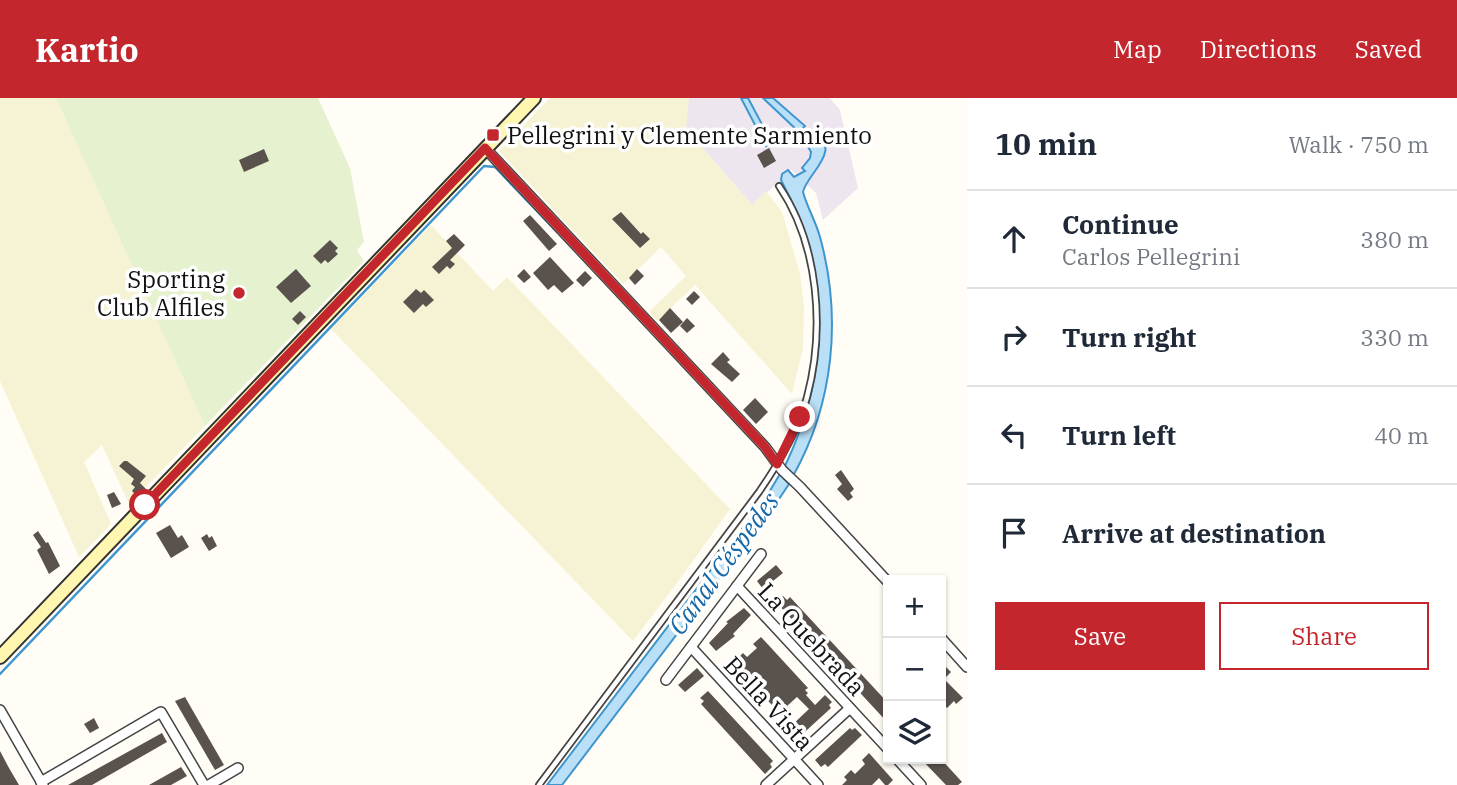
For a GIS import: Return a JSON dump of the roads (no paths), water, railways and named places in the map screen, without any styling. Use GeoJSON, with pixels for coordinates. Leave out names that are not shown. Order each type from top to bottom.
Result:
{"type":"FeatureCollection","features":[{"type":"Feature","properties":{"kind":"main road"},"geometry":{"type":"LineString","coordinates":[[0,657],[534,98]]}},
{"type":"Feature","properties":{"kind":"street"},"geometry":{"type":"LineString","coordinates":[[485,148],[883,577]]}},
{"type":"Feature","properties":{"kind":"street"},"geometry":{"type":"LineString","coordinates":[[666,680],[761,554]]}},
{"type":"Feature","properties":{"kind":"street","name":"La Quebrada"},"geometry":{"type":"LineString","coordinates":[[737,586],[883,744]]}},
{"type":"Feature","properties":{"kind":"street"},"geometry":{"type":"LineString","coordinates":[[946,644],[967,667]]}},
{"type":"Feature","properties":{"kind":"street","name":"Bella Vista"},"geometry":{"type":"LineString","coordinates":[[691,647],[818,785]]}},
{"type":"Feature","properties":{"kind":"street"},"geometry":{"type":"LineString","coordinates":[[766,785],[850,708]]}},
{"type":"Feature","properties":{"kind":"street"},"geometry":{"type":"LineString","coordinates":[[0,710],[42,783],[161,712],[206,785],[238,768]]}},
{"type":"Feature","properties":{"kind":"street"},"geometry":{"type":"LineString","coordinates":[[902,764],[922,785]]}},
{"type":"Feature","properties":{"kind":"lane"},"geometry":{"type":"LineString","coordinates":[[539,785],[780,467],[793,435],[807,398],[815,348],[816,314],[814,284],[802,232],[792,207],[779,186]]}},
{"type":"Feature","properties":{"kind":"water"},"geometry":{"type":"Polygon","coordinates":[[[741,98],[748,98],[774,141],[766,146],[741,98]]]}},
{"type":"Feature","properties":{"kind":"water"},"geometry":{"type":"Polygon","coordinates":[[[763,98],[773,98],[805,126],[799,132],[763,98]]]}},
{"type":"Feature","properties":{"kind":"water"},"geometry":{"type":"Polygon","coordinates":[[[811,130],[821,137],[825,153],[803,192],[818,231],[827,267],[832,329],[830,359],[818,419],[793,476],[785,466],[811,394],[819,323],[817,287],[810,251],[798,216],[781,180],[782,174],[788,170],[794,177],[805,171],[802,168],[811,152],[803,138],[811,130]]]}},
{"type":"Feature","properties":{"kind":"water","name":"Canal Céspedes"},"geometry":{"type":"Polygon","coordinates":[[[780,474],[789,484],[773,508],[562,785],[547,785],[765,499],[780,474]]]}},
{"type":"Feature","properties":{"kind":"waterway"},"geometry":{"type":"LineString","coordinates":[[0,674],[484,166],[495,167],[605,282]]}},
{"type":"Feature","properties":{"kind":"place","name":"Pellegrini y Clemente Sarmiento"},"geometry":{"type":"Point","coordinates":[493,135]}},
{"type":"Feature","properties":{"kind":"place","name":"Sporting Club Alfiles"},"geometry":{"type":"Point","coordinates":[239,293]}}]}
